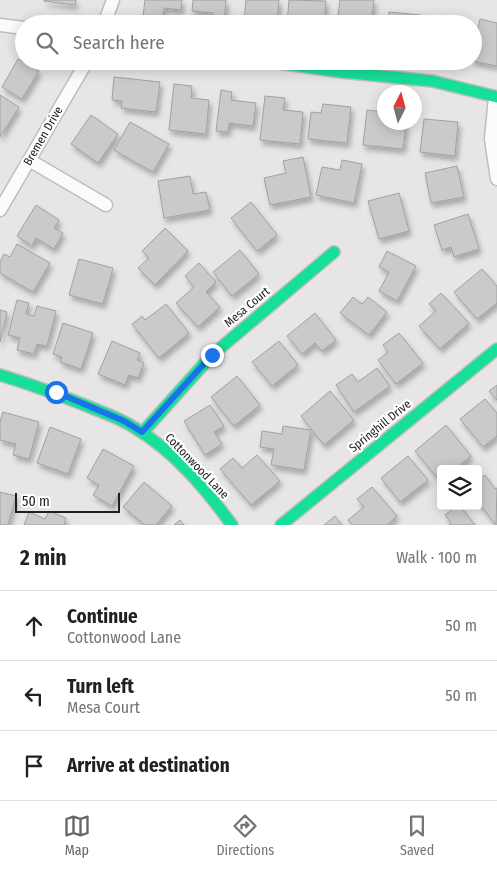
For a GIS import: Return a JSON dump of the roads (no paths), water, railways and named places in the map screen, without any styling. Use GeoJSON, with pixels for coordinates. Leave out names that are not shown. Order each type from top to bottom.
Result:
{"type":"FeatureCollection","features":[{"type":"Feature","properties":{"kind":"street"},"geometry":{"type":"LineString","coordinates":[[107,15],[113,0]]}},
{"type":"Feature","properties":{"kind":"street"},"geometry":{"type":"LineString","coordinates":[[0,25],[15,27]]}},
{"type":"Feature","properties":{"kind":"street","name":"Bremen Drive"},"geometry":{"type":"LineString","coordinates":[[0,210],[82,70]]}},
{"type":"Feature","properties":{"kind":"street"},"geometry":{"type":"LineString","coordinates":[[327,70],[432,81],[496,97],[491,139],[497,179]]}},
{"type":"Feature","properties":{"kind":"street"},"geometry":{"type":"LineString","coordinates":[[29,160],[106,205]]}},
{"type":"Feature","properties":{"kind":"street","name":"Mesa Court"},"geometry":{"type":"LineString","coordinates":[[142,432],[212,355],[334,252]]}},
{"type":"Feature","properties":{"kind":"street","name":"Springhill Drive"},"geometry":{"type":"LineString","coordinates":[[281,525],[497,349]]}},
{"type":"Feature","properties":{"kind":"street","name":"Cottonwood Lane"},"geometry":{"type":"LineString","coordinates":[[0,374],[56,392],[124,421],[142,432],[165,450],[192,476],[232,525]]}}]}
